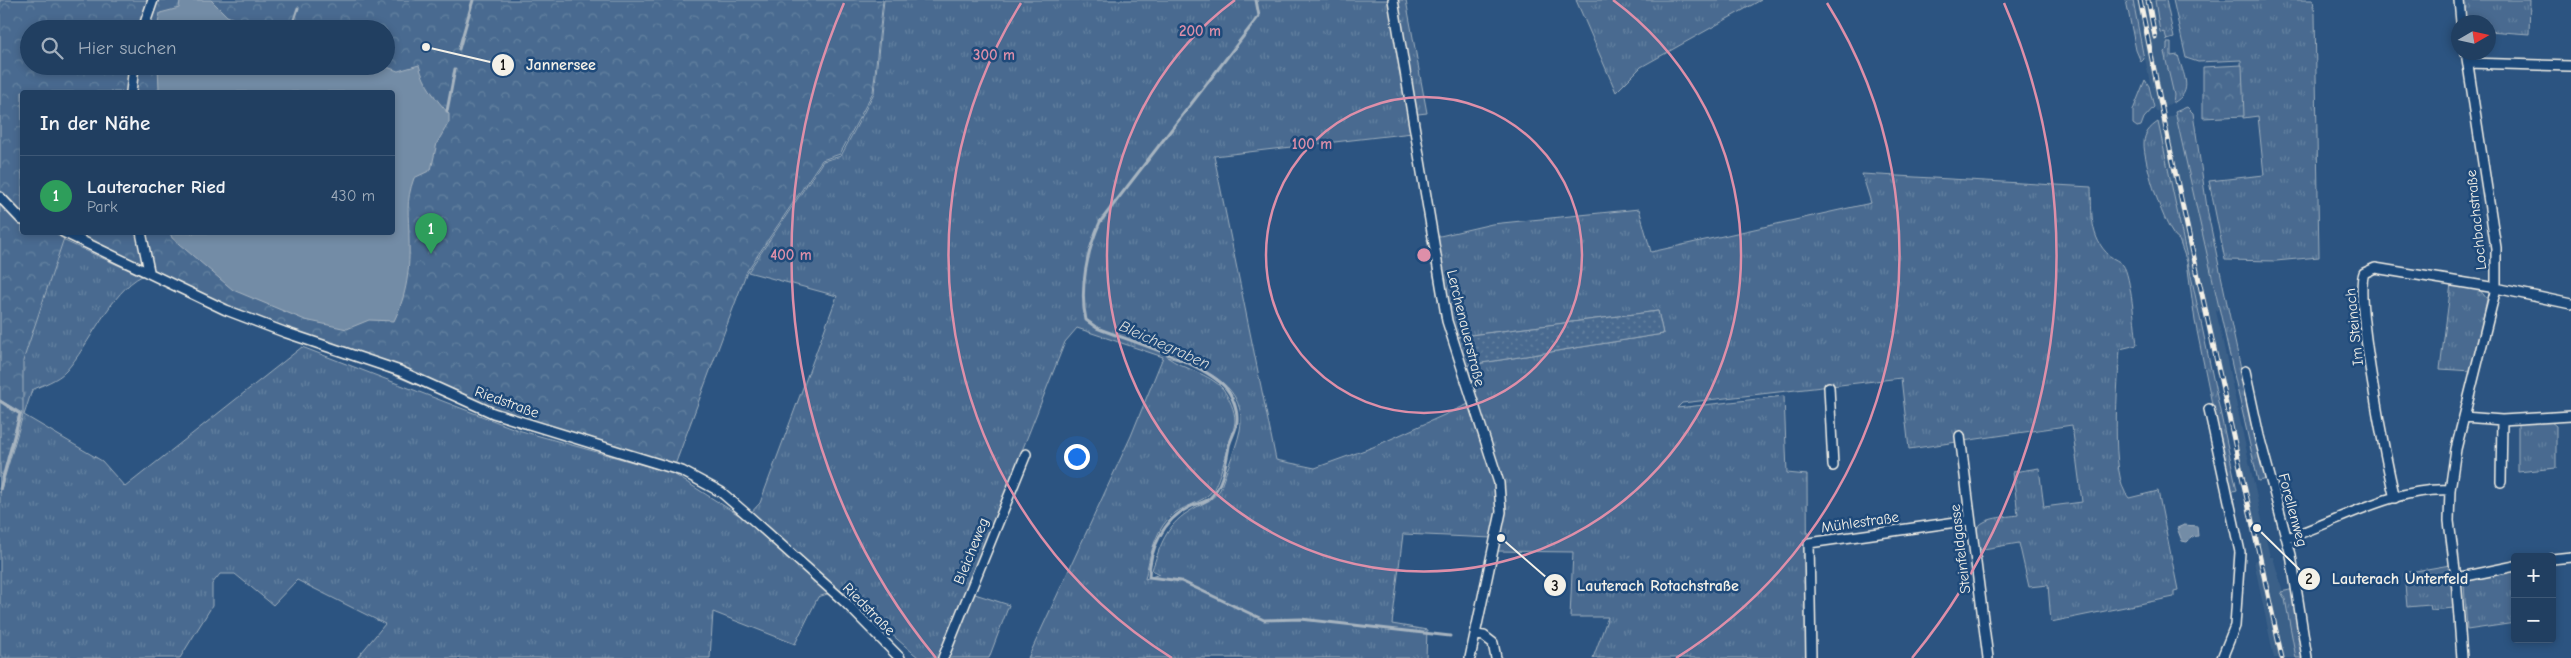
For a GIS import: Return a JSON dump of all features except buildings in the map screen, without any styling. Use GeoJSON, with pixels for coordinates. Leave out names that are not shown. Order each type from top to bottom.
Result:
{"type":"FeatureCollection","features":[{"type":"Feature","properties":{"kind":"street"},"geometry":{"type":"LineString","coordinates":[[146,20],[152,0]]}},
{"type":"Feature","properties":{"kind":"street","name":"Lerchenauerstraße"},"geometry":{"type":"LineString","coordinates":[[1393,0],[1447,321],[1499,483],[1500,512],[1470,658]]}},
{"type":"Feature","properties":{"kind":"street"},"geometry":{"type":"LineString","coordinates":[[2459,0],[2460,15]]}},
{"type":"Feature","properties":{"kind":"street","name":"Lochbachstraße"},"geometry":{"type":"LineString","coordinates":[[2462,658],[2456,578],[2449,521],[2450,490],[2464,417],[2496,288],[2496,248],[2467,60]]}},
{"type":"Feature","properties":{"kind":"street"},"geometry":{"type":"LineString","coordinates":[[2468,63],[2571,66]]}},
{"type":"Feature","properties":{"kind":"street"},"geometry":{"type":"LineString","coordinates":[[132,90],[133,75]]}},
{"type":"Feature","properties":{"kind":"street"},"geometry":{"type":"LineString","coordinates":[[0,197],[20,218]]}},
{"type":"Feature","properties":{"kind":"street","name":"Riedstraße"},"geometry":{"type":"LineString","coordinates":[[69,235],[132,266],[149,271],[164,281],[226,310],[284,332],[400,371],[493,413],[682,471],[721,492],[751,518],[846,602],[895,657]]}},
{"type":"Feature","properties":{"kind":"street"},"geometry":{"type":"LineString","coordinates":[[142,235],[149,271]]}},
{"type":"Feature","properties":{"kind":"street","name":"Im Steinach"},"geometry":{"type":"LineString","coordinates":[[2395,498],[2366,330],[2362,292],[2364,272],[2375,268],[2496,288],[2571,304]]}},
{"type":"Feature","properties":{"kind":"street","name":"Forellenweg"},"geometry":{"type":"LineString","coordinates":[[2245,371],[2259,436],[2287,538],[2297,585],[2307,658]]}},
{"type":"Feature","properties":{"kind":"street"},"geometry":{"type":"LineString","coordinates":[[1829,387],[1834,466]]}},
{"type":"Feature","properties":{"kind":"street"},"geometry":{"type":"LineString","coordinates":[[2209,409],[2240,552],[2236,626],[2222,658]]}},
{"type":"Feature","properties":{"kind":"street"},"geometry":{"type":"LineString","coordinates":[[2464,417],[2502,420],[2571,416]]}},
{"type":"Feature","properties":{"kind":"street"},"geometry":{"type":"LineString","coordinates":[[2501,482],[2502,420]]}},
{"type":"Feature","properties":{"kind":"street","name":"Steinfeldgasse"},"geometry":{"type":"LineString","coordinates":[[1960,436],[1988,658]]}},
{"type":"Feature","properties":{"kind":"street","name":"Bleicheweg"},"geometry":{"type":"LineString","coordinates":[[943,658],[1026,454]]}},
{"type":"Feature","properties":{"kind":"street"},"geometry":{"type":"LineString","coordinates":[[2287,538],[2395,498],[2434,489],[2450,490]]}},
{"type":"Feature","properties":{"kind":"street","name":"Mühlestraße"},"geometry":{"type":"LineString","coordinates":[[1811,658],[1809,543],[1970,520]]}},
{"type":"Feature","properties":{"kind":"street"},"geometry":{"type":"LineString","coordinates":[[2556,558],[2571,556]]}},
{"type":"Feature","properties":{"kind":"street"},"geometry":{"type":"LineString","coordinates":[[2456,578],[2511,567]]}},
{"type":"Feature","properties":{"kind":"street"},"geometry":{"type":"LineString","coordinates":[[1476,635],[1484,636],[1493,643],[1496,658]]}},
{"type":"Feature","properties":{"kind":"shaded area"},"geometry":{"type":"Polygon","coordinates":[[[180,0],[211,0],[227,16],[237,20],[159,20],[160,13],[179,8],[180,0]]]}},
{"type":"Feature","properties":{"kind":"shaded area"},"geometry":{"type":"Polygon","coordinates":[[[2133,0],[2155,0],[2160,31],[2164,31],[2167,38],[2168,47],[2164,52],[2174,95],[2173,102],[2156,112],[2133,0]]]}},
{"type":"Feature","properties":{"kind":"shaded area"},"geometry":{"type":"Polygon","coordinates":[[[419,65],[427,85],[449,114],[449,122],[437,143],[431,170],[414,178],[411,187],[408,208],[408,271],[405,291],[394,321],[369,320],[347,329],[305,320],[233,290],[172,238],[171,235],[395,235],[395,90],[157,90],[159,89],[158,75],[395,75],[395,70],[398,71],[419,65]]]}},
{"type":"Feature","properties":{"kind":"shaded area"},"geometry":{"type":"Polygon","coordinates":[[[2175,114],[2200,217],[2219,309],[2216,311],[2270,557],[2273,557],[2285,599],[2296,658],[2274,658],[2254,561],[2258,559],[2204,313],[2200,314],[2158,128],[2158,123],[2175,114]]]}},
{"type":"Feature","properties":{"kind":"shaded area"},"geometry":{"type":"Polygon","coordinates":[[[2184,525],[2197,526],[2198,536],[2192,537],[2187,542],[2182,541],[2177,528],[2184,525]]]}},
{"type":"Feature","properties":{"kind":"green space"},"geometry":{"type":"Polygon","coordinates":[[[0,0],[20,20],[20,75],[27,75],[23,90],[20,90],[20,235],[56,237],[142,276],[131,283],[110,306],[66,371],[54,380],[32,390],[24,415],[102,461],[125,487],[302,347],[518,430],[672,473],[745,519],[760,503],[837,296],[748,272],[823,161],[841,156],[874,93],[884,0],[1406,0],[1427,113],[1409,115],[1412,133],[1214,156],[1276,460],[1315,468],[1373,447],[1473,402],[1463,366],[1663,334],[1658,311],[1455,337],[1440,307],[1427,239],[1492,224],[1639,209],[1651,252],[1871,203],[1862,174],[2091,187],[2093,224],[2098,241],[2110,256],[2123,265],[2126,271],[2137,345],[2120,349],[2116,428],[2119,471],[2123,487],[2129,498],[2158,491],[2178,590],[2174,591],[2174,597],[2051,622],[2048,585],[2029,587],[2019,543],[1978,550],[1976,531],[1980,525],[1989,520],[2018,515],[2013,472],[2039,468],[2044,507],[2082,502],[2072,425],[1909,449],[1901,378],[1682,403],[1677,408],[1784,396],[1787,473],[1807,475],[1808,658],[1593,658],[1608,617],[1570,617],[1573,552],[1495,551],[1492,538],[1403,534],[1392,624],[1427,630],[1426,658],[1028,658],[1131,436],[1163,357],[1077,328],[1065,342],[940,658],[919,658],[840,590],[818,597],[795,644],[713,612],[710,658],[357,658],[385,624],[297,580],[273,605],[235,574],[220,574],[212,584],[212,606],[180,658],[0,658],[0,0]],[[1167,357],[1211,379],[1223,389],[1233,408],[1234,426],[1222,468],[1213,490],[1203,499],[1173,514],[1163,525],[1153,548],[1145,579],[1160,574],[1152,570],[1161,545],[1174,524],[1220,490],[1240,430],[1240,409],[1235,397],[1217,378],[1192,365],[1167,357]]]}},
{"type":"Feature","properties":{"kind":"green space"},"geometry":{"type":"Polygon","coordinates":[[[0,0],[883,0],[873,92],[840,154],[822,160],[747,271],[675,465],[518,427],[64,238],[23,361],[23,415],[0,493],[0,0]]]}},
{"type":"Feature","properties":{"kind":"green space"},"geometry":{"type":"Polygon","coordinates":[[[1576,0],[1761,0],[1641,67],[1616,92],[1576,0]]]}},
{"type":"Feature","properties":{"kind":"green space"},"geometry":{"type":"Polygon","coordinates":[[[2126,0],[2133,0],[2144,59],[2141,62],[2136,50],[2126,0]]]}},
{"type":"Feature","properties":{"kind":"green space"},"geometry":{"type":"Polygon","coordinates":[[[2155,0],[2166,0],[2174,38],[2167,40],[2165,33],[2160,32],[2155,0]]]}},
{"type":"Feature","properties":{"kind":"green space"},"geometry":{"type":"Polygon","coordinates":[[[2173,0],[2313,0],[2315,14],[2319,257],[2276,261],[2225,260],[2209,181],[2264,175],[2258,116],[2243,118],[2241,60],[2198,62],[2186,58],[2173,0]]]}},
{"type":"Feature","properties":{"kind":"green space"},"geometry":{"type":"Polygon","coordinates":[[[2463,0],[2530,0],[2529,34],[2496,32],[2496,15],[2464,15],[2463,0]]]}},
{"type":"Feature","properties":{"kind":"green space"},"geometry":{"type":"Polygon","coordinates":[[[2167,43],[2171,43],[2171,56],[2178,55],[2186,82],[2184,93],[2173,103],[2174,95],[2164,52],[2167,49],[2167,43]]]}},
{"type":"Feature","properties":{"kind":"green space"},"geometry":{"type":"Polygon","coordinates":[[[2242,65],[2244,116],[2203,118],[2203,67],[2242,65]]]}},
{"type":"Feature","properties":{"kind":"green space"},"geometry":{"type":"Polygon","coordinates":[[[2145,80],[2149,86],[2154,107],[2144,118],[2141,126],[2137,127],[2133,124],[2133,110],[2145,80]]]}},
{"type":"Feature","properties":{"kind":"green space"},"geometry":{"type":"Polygon","coordinates":[[[2187,107],[2193,113],[2208,214],[2246,393],[2268,479],[2258,481],[2175,112],[2187,107]]]}},
{"type":"Feature","properties":{"kind":"green space"},"geometry":{"type":"Polygon","coordinates":[[[2158,122],[2237,490],[2230,492],[2195,321],[2187,262],[2179,240],[2173,235],[2167,224],[2147,164],[2145,137],[2150,128],[2158,122]]]}},
{"type":"Feature","properties":{"kind":"green space"},"geometry":{"type":"Polygon","coordinates":[[[2451,284],[2480,290],[2487,299],[2472,371],[2440,369],[2451,284]]]}},
{"type":"Feature","properties":{"kind":"green space"},"geometry":{"type":"Polygon","coordinates":[[[1658,311],[1663,334],[1463,366],[1455,337],[1658,311]]]}},
{"type":"Feature","properties":{"kind":"green space"},"geometry":{"type":"Polygon","coordinates":[[[0,400],[22,413],[4,476],[0,473],[0,400]]]}},
{"type":"Feature","properties":{"kind":"green space"},"geometry":{"type":"Polygon","coordinates":[[[2550,421],[2556,426],[2556,468],[2518,472],[2518,422],[2550,421]]]}},
{"type":"Feature","properties":{"kind":"green space"},"geometry":{"type":"Polygon","coordinates":[[[2450,565],[2454,608],[2431,610],[2430,605],[2407,607],[2404,573],[2450,565]]]}},
{"type":"Feature","properties":{"kind":"green space"},"geometry":{"type":"Polygon","coordinates":[[[2511,571],[2511,624],[2467,630],[2464,584],[2469,580],[2495,573],[2511,571]]]}},
{"type":"Feature","properties":{"kind":"green space"},"geometry":{"type":"Polygon","coordinates":[[[2294,589],[2303,658],[2296,658],[2285,599],[2281,592],[2294,589]]]}},
{"type":"Feature","properties":{"kind":"green space"},"geometry":{"type":"Polygon","coordinates":[[[975,594],[1009,605],[989,658],[948,658],[971,597],[975,594]]]}},
{"type":"Feature","properties":{"kind":"waterway"},"geometry":{"type":"LineString","coordinates":[[459,49],[473,0]]}},
{"type":"Feature","properties":{"kind":"waterway","name":"Bleichegraben"},"geometry":{"type":"LineString","coordinates":[[1256,0],[1259,16],[1100,222],[1088,258],[1083,296],[1086,320],[1097,328],[1198,368],[1227,389],[1237,412],[1236,427],[1218,488],[1209,499],[1179,513],[1165,528],[1155,546],[1149,577],[1181,581],[1264,620],[1301,619],[1450,636]]}},
{"type":"Feature","properties":{"kind":"waterway"},"geometry":{"type":"LineString","coordinates":[[294,20],[298,8]]}},
{"type":"Feature","properties":{"kind":"waterway"},"geometry":{"type":"LineString","coordinates":[[447,111],[455,69]]}},
{"type":"Feature","properties":{"kind":"waterway"},"geometry":{"type":"LineString","coordinates":[[0,401],[20,414],[0,489]]}},
{"type":"Feature","properties":{"kind":"railway"},"geometry":{"type":"LineString","coordinates":[[2140,0],[2169,144],[2282,658]]}},
{"type":"Feature","properties":{"kind":"railway"},"geometry":{"type":"LineString","coordinates":[[2148,0],[2155,37]]}},
{"type":"Feature","properties":{"kind":"place","name":"Jannersee"},"geometry":{"type":"Point","coordinates":[426,47]}},
{"type":"Feature","properties":{"kind":"place","name":"Lauteracher Ried"},"geometry":{"type":"Point","coordinates":[431,254]}},
{"type":"Feature","properties":{"kind":"place","name":"Lauterach Unterfeld"},"geometry":{"type":"Point","coordinates":[2257,528]}},
{"type":"Feature","properties":{"kind":"place","name":"Lauterach Rotachstraße"},"geometry":{"type":"Point","coordinates":[1501,538]}}]}
